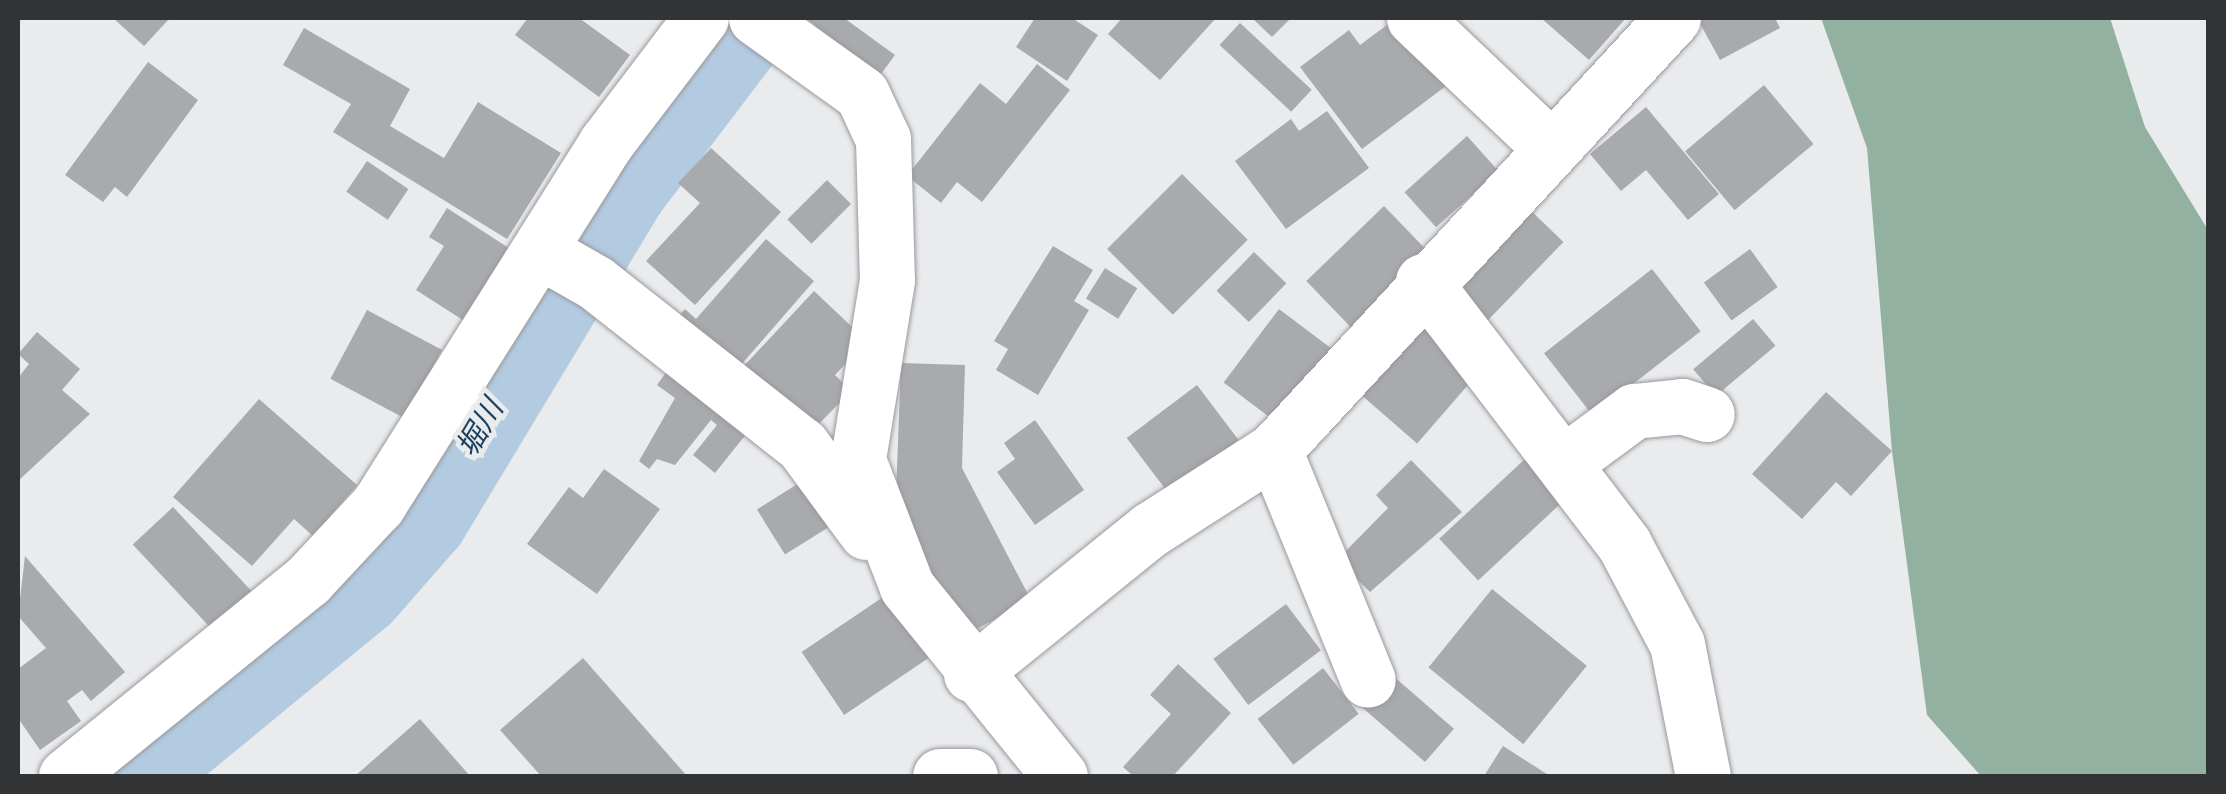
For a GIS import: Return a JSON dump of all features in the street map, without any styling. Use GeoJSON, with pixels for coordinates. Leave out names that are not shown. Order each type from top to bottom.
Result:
{"type":"FeatureCollection","features":[{"type":"Feature","properties":{"kind":"street"},"geometry":{"type":"LineString","coordinates":[[66,776],[308,580],[378,505],[540,251],[700,18]]}},
{"type":"Feature","properties":{"kind":"street"},"geometry":{"type":"LineString","coordinates":[[756,18],[862,94],[882,139],[887,280],[858,460],[907,587]]}},
{"type":"Feature","properties":{"kind":"street"},"geometry":{"type":"LineString","coordinates":[[1414,18],[1552,149]]}},
{"type":"Feature","properties":{"kind":"street"},"geometry":{"type":"LineString","coordinates":[[971,674],[1151,529],[1274,450],[1423,281],[1673,18]]}},
{"type":"Feature","properties":{"kind":"street"},"geometry":{"type":"LineString","coordinates":[[540,251],[596,284],[802,446],[971,674],[1060,776]]}},
{"type":"Feature","properties":{"kind":"street"},"geometry":{"type":"LineString","coordinates":[[1423,281],[1624,544],[1677,644],[1703,776]]}},
{"type":"Feature","properties":{"kind":"street"},"geometry":{"type":"LineString","coordinates":[[1564,462],[1634,411],[1682,406],[1707,414]]}},
{"type":"Feature","properties":{"kind":"street"},"geometry":{"type":"LineString","coordinates":[[1274,450],[1368,680]]}},
{"type":"Feature","properties":{"kind":"street"},"geometry":{"type":"LineString","coordinates":[[940,776],[970,776]]}},
{"type":"Feature","properties":{"kind":"green space"},"geometry":{"type":"Polygon","coordinates":[[[1821,18],[2110,18],[2145,127],[2208,230],[2208,776],[1981,776],[1927,715],[1892,451],[1867,148],[1821,18]]]}},
{"type":"Feature","properties":{"kind":"building"},"geometry":{"type":"Polygon","coordinates":[[[113,18],[170,18],[144,46],[113,18]]]}},
{"type":"Feature","properties":{"kind":"building"},"geometry":{"type":"Polygon","coordinates":[[[528,18],[579,18],[630,55],[599,97],[515,35],[528,18]]]}},
{"type":"Feature","properties":{"kind":"building"},"geometry":{"type":"Polygon","coordinates":[[[806,18],[844,18],[895,55],[878,78],[806,18]]]}},
{"type":"Feature","properties":{"kind":"building"},"geometry":{"type":"Polygon","coordinates":[[[1035,18],[1072,18],[1098,35],[1067,81],[1016,47],[1035,18]]]}},
{"type":"Feature","properties":{"kind":"building"},"geometry":{"type":"Polygon","coordinates":[[[1122,18],[1216,18],[1160,80],[1108,34],[1122,18]]]}},
{"type":"Feature","properties":{"kind":"building"},"geometry":{"type":"Polygon","coordinates":[[[1252,18],[1291,18],[1272,37],[1252,18]]]}},
{"type":"Feature","properties":{"kind":"building"},"geometry":{"type":"Polygon","coordinates":[[[1541,18],[1626,18],[1589,60],[1541,18]]]}},
{"type":"Feature","properties":{"kind":"building"},"geometry":{"type":"Polygon","coordinates":[[[1697,18],[1775,18],[1780,28],[1720,60],[1697,18]]]}},
{"type":"Feature","properties":{"kind":"building"},"geometry":{"type":"Polygon","coordinates":[[[1391,22],[1458,77],[1362,149],[1300,67],[1349,30],[1360,45],[1391,22]]]}},
{"type":"Feature","properties":{"kind":"building"},"geometry":{"type":"Polygon","coordinates":[[[1240,23],[1312,90],[1291,112],[1220,45],[1240,23]]]}},
{"type":"Feature","properties":{"kind":"building"},"geometry":{"type":"Polygon","coordinates":[[[304,28],[410,89],[390,126],[444,158],[478,102],[561,153],[507,239],[333,132],[351,104],[283,65],[304,28]]]}},
{"type":"Feature","properties":{"kind":"building"},"geometry":{"type":"Polygon","coordinates":[[[148,62],[198,100],[127,197],[115,187],[103,202],[65,175],[148,62]]]}},
{"type":"Feature","properties":{"kind":"building"},"geometry":{"type":"Polygon","coordinates":[[[1037,64],[1070,90],[982,202],[957,182],[941,203],[907,176],[980,83],[1006,104],[1037,64]]]}},
{"type":"Feature","properties":{"kind":"building"},"geometry":{"type":"Polygon","coordinates":[[[1764,85],[1813,144],[1735,210],[1685,151],[1764,85]]]}},
{"type":"Feature","properties":{"kind":"building"},"geometry":{"type":"Polygon","coordinates":[[[1646,107],[1719,194],[1688,220],[1646,170],[1621,191],[1590,154],[1646,107]]]}},
{"type":"Feature","properties":{"kind":"building"},"geometry":{"type":"Polygon","coordinates":[[[1327,111],[1369,168],[1286,229],[1235,161],[1291,119],[1299,131],[1327,111]]]}},
{"type":"Feature","properties":{"kind":"building"},"geometry":{"type":"Polygon","coordinates":[[[1467,136],[1498,171],[1436,227],[1405,192],[1467,136]]]}},
{"type":"Feature","properties":{"kind":"building"},"geometry":{"type":"Polygon","coordinates":[[[711,148],[781,212],[695,305],[646,261],[700,203],[678,183],[711,148]]]}},
{"type":"Feature","properties":{"kind":"building"},"geometry":{"type":"Polygon","coordinates":[[[367,161],[408,189],[388,220],[346,192],[367,161]]]}},
{"type":"Feature","properties":{"kind":"building"},"geometry":{"type":"Polygon","coordinates":[[[1182,174],[1248,240],[1173,315],[1107,249],[1182,174]]]}},
{"type":"Feature","properties":{"kind":"building"},"geometry":{"type":"Polygon","coordinates":[[[827,180],[851,204],[811,244],[787,220],[827,180]]]}},
{"type":"Feature","properties":{"kind":"building"},"geometry":{"type":"Polygon","coordinates":[[[1521,201],[1563,242],[1488,320],[1445,279],[1521,201]]]}},
{"type":"Feature","properties":{"kind":"building"},"geometry":{"type":"Polygon","coordinates":[[[1384,206],[1431,254],[1353,329],[1306,281],[1384,206]]]}},
{"type":"Feature","properties":{"kind":"building"},"geometry":{"type":"Polygon","coordinates":[[[447,208],[512,250],[466,322],[416,290],[444,246],[429,237],[447,208]]]}},
{"type":"Feature","properties":{"kind":"building"},"geometry":{"type":"Polygon","coordinates":[[[766,239],[814,281],[733,374],[673,322],[685,309],[696,319],[766,239]]]}},
{"type":"Feature","properties":{"kind":"building"},"geometry":{"type":"Polygon","coordinates":[[[1053,246],[1093,270],[1074,301],[1089,310],[1038,395],[996,370],[1008,349],[994,341],[1053,246]]]}},
{"type":"Feature","properties":{"kind":"building"},"geometry":{"type":"Polygon","coordinates":[[[1750,249],[1778,287],[1732,321],[1704,283],[1750,249]]]}},
{"type":"Feature","properties":{"kind":"building"},"geometry":{"type":"Polygon","coordinates":[[[1254,252],[1286,283],[1249,322],[1216,291],[1254,252]]]}},
{"type":"Feature","properties":{"kind":"building"},"geometry":{"type":"Polygon","coordinates":[[[1105,268],[1137,288],[1118,319],[1086,299],[1105,268]]]}},
{"type":"Feature","properties":{"kind":"building"},"geometry":{"type":"Polygon","coordinates":[[[1652,269],[1701,331],[1593,416],[1544,353],[1652,269]]]}},
{"type":"Feature","properties":{"kind":"building"},"geometry":{"type":"Polygon","coordinates":[[[814,291],[867,341],[835,375],[851,391],[812,431],[743,367],[814,291]]]}},
{"type":"Feature","properties":{"kind":"building"},"geometry":{"type":"Polygon","coordinates":[[[1416,306],[1485,366],[1417,443],[1348,384],[1416,306]]]}},
{"type":"Feature","properties":{"kind":"building"},"geometry":{"type":"Polygon","coordinates":[[[1279,309],[1336,352],[1280,425],[1224,382],[1279,309]]]}},
{"type":"Feature","properties":{"kind":"building"},"geometry":{"type":"Polygon","coordinates":[[[367,310],[442,350],[405,419],[330,379],[367,310]]]}},
{"type":"Feature","properties":{"kind":"building"},"geometry":{"type":"Polygon","coordinates":[[[1753,319],[1775,346],[1716,396],[1693,369],[1753,319]]]}},
{"type":"Feature","properties":{"kind":"building"},"geometry":{"type":"Polygon","coordinates":[[[37,332],[80,369],[62,390],[90,414],[18,481],[18,378],[29,364],[18,354],[37,332]]]}},
{"type":"Feature","properties":{"kind":"building"},"geometry":{"type":"Polygon","coordinates":[[[901,363],[965,365],[962,468],[1031,600],[952,642],[896,494],[901,363]]]}},
{"type":"Feature","properties":{"kind":"building"},"geometry":{"type":"Polygon","coordinates":[[[670,367],[751,428],[715,473],[693,455],[717,425],[711,420],[675,465],[657,459],[649,469],[639,461],[675,398],[657,385],[670,367]]]}},
{"type":"Feature","properties":{"kind":"building"},"geometry":{"type":"Polygon","coordinates":[[[1197,385],[1239,440],[1168,493],[1127,438],[1197,385]]]}},
{"type":"Feature","properties":{"kind":"building"},"geometry":{"type":"Polygon","coordinates":[[[1826,392],[1892,451],[1851,496],[1836,482],[1802,519],[1752,474],[1826,392]]]}},
{"type":"Feature","properties":{"kind":"building"},"geometry":{"type":"Polygon","coordinates":[[[259,399],[357,485],[313,536],[294,519],[252,566],[173,497],[259,399]]]}},
{"type":"Feature","properties":{"kind":"building"},"geometry":{"type":"Polygon","coordinates":[[[1035,420],[1084,490],[1035,525],[997,472],[1015,459],[1004,443],[1035,420]]]}},
{"type":"Feature","properties":{"kind":"building"},"geometry":{"type":"Polygon","coordinates":[[[1527,457],[1566,499],[1478,581],[1439,539],[1527,457]]]}},
{"type":"Feature","properties":{"kind":"building"},"geometry":{"type":"Polygon","coordinates":[[[1411,460],[1462,512],[1370,592],[1337,560],[1388,508],[1376,495],[1411,460]]]}},
{"type":"Feature","properties":{"kind":"building"},"geometry":{"type":"Polygon","coordinates":[[[604,469],[660,509],[597,594],[527,544],[569,487],[583,498],[604,469]]]}},
{"type":"Feature","properties":{"kind":"building"},"geometry":{"type":"Polygon","coordinates":[[[812,475],[840,520],[785,554],[757,509],[812,475]]]}},
{"type":"Feature","properties":{"kind":"building"},"geometry":{"type":"Polygon","coordinates":[[[173,507],[251,591],[211,629],[133,545],[173,507]]]}},
{"type":"Feature","properties":{"kind":"building"},"geometry":{"type":"Polygon","coordinates":[[[25,556],[125,672],[91,701],[82,690],[67,701],[81,721],[40,750],[18,718],[18,669],[46,648],[18,616],[25,556]]]}},
{"type":"Feature","properties":{"kind":"building"},"geometry":{"type":"Polygon","coordinates":[[[1492,589],[1587,666],[1523,744],[1428,667],[1492,589]]]}},
{"type":"Feature","properties":{"kind":"building"},"geometry":{"type":"Polygon","coordinates":[[[892,591],[934,654],[844,715],[802,652],[892,591]]]}},
{"type":"Feature","properties":{"kind":"building"},"geometry":{"type":"Polygon","coordinates":[[[1286,604],[1321,650],[1248,705],[1213,659],[1286,604]]]}},
{"type":"Feature","properties":{"kind":"building"},"geometry":{"type":"Polygon","coordinates":[[[583,658],[687,776],[541,776],[500,730],[583,658]]]}},
{"type":"Feature","properties":{"kind":"building"},"geometry":{"type":"Polygon","coordinates":[[[1178,664],[1231,713],[1173,776],[1133,776],[1123,767],[1171,714],[1150,695],[1178,664]]]}},
{"type":"Feature","properties":{"kind":"building"},"geometry":{"type":"Polygon","coordinates":[[[1323,668],[1359,714],[1293,765],[1258,719],[1323,668]]]}},
{"type":"Feature","properties":{"kind":"building"},"geometry":{"type":"Polygon","coordinates":[[[1392,675],[1454,729],[1425,762],[1363,708],[1392,675]]]}},
{"type":"Feature","properties":{"kind":"building"},"geometry":{"type":"Polygon","coordinates":[[[420,719],[470,776],[355,776],[420,719]]]}},
{"type":"Feature","properties":{"kind":"building"},"geometry":{"type":"Polygon","coordinates":[[[1503,746],[1550,776],[1484,776],[1503,746]]]}},
{"type":"Feature","properties":{"kind":"waterway","name":"堀川"},"geometry":{"type":"LineString","coordinates":[[137,776],[361,592],[425,519],[624,189],[754,18]]}}]}
